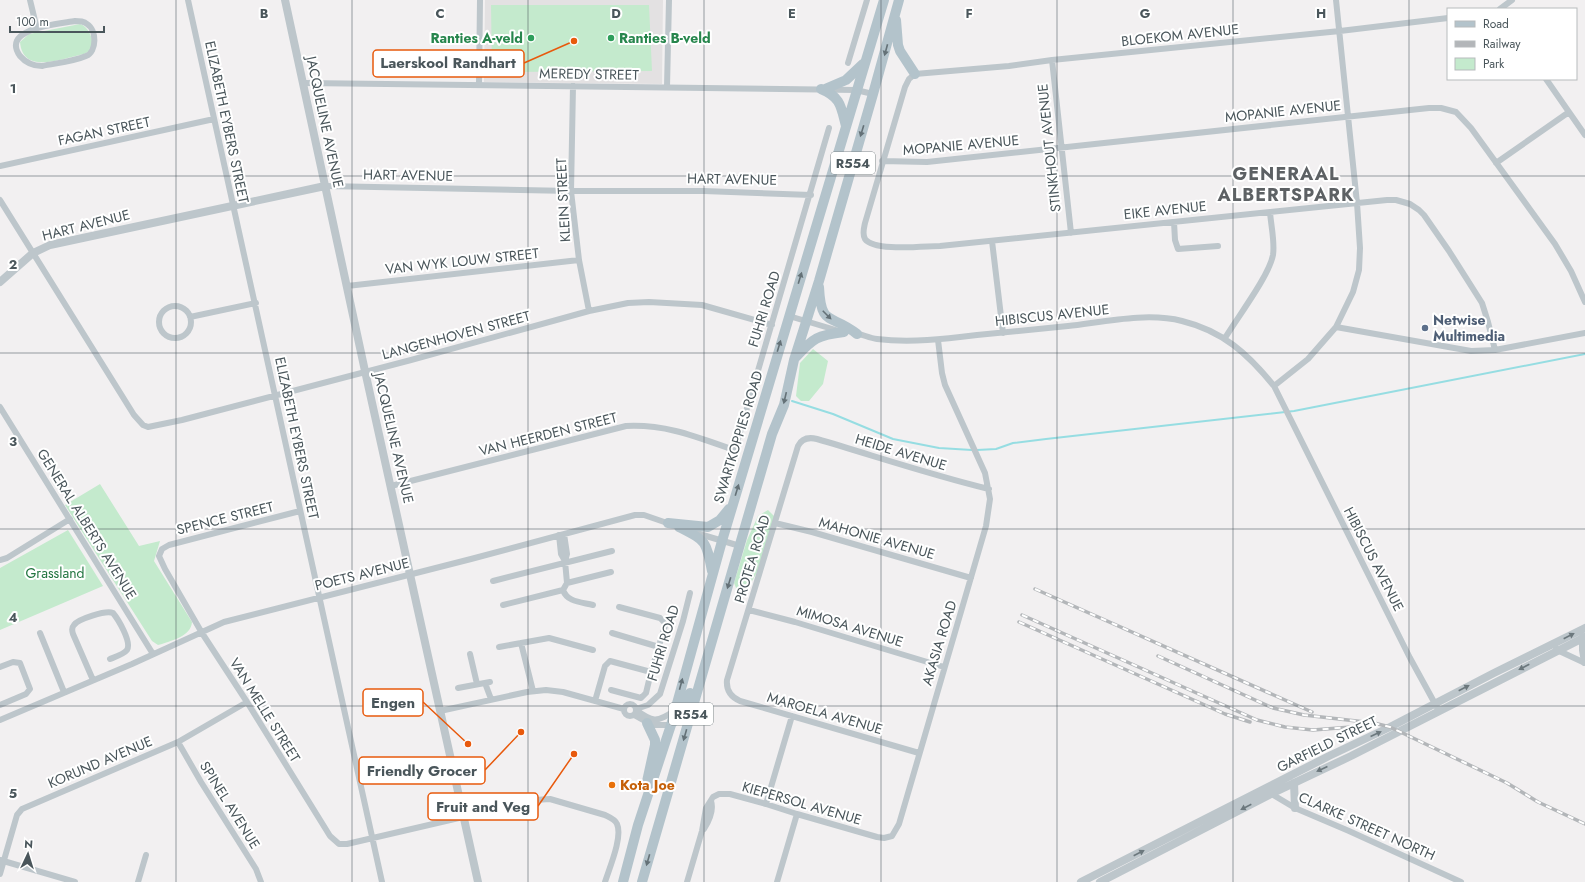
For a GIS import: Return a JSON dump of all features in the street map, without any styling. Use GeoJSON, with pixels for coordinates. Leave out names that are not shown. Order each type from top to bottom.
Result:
{"type":"FeatureCollection","features":[{"type":"Feature","properties":{"kind":"main road","name":"SWARTKOPPIES ROAD"},"geometry":{"type":"LineString","coordinates":[[623,882],[638,825],[671,725],[732,506],[884,0]]}},
{"type":"Feature","properties":{"kind":"main road","name":"R554"},"geometry":{"type":"LineString","coordinates":[[642,882],[772,434],[784,405],[794,360],[819,281],[899,0]]}},
{"type":"Feature","properties":{"kind":"main road"},"geometry":{"type":"LineString","coordinates":[[896,12],[898,45],[903,57],[915,74]]}},
{"type":"Feature","properties":{"kind":"main road"},"geometry":{"type":"LineString","coordinates":[[823,89],[846,80],[859,70],[865,62]]}},
{"type":"Feature","properties":{"kind":"main road"},"geometry":{"type":"LineString","coordinates":[[823,89],[832,94],[838,100],[846,126]]}},
{"type":"Feature","properties":{"kind":"main road"},"geometry":{"type":"LineString","coordinates":[[819,281],[820,304],[826,317],[846,326],[857,334]]}},
{"type":"Feature","properties":{"kind":"main road"},"geometry":{"type":"LineString","coordinates":[[794,360],[811,342],[820,336],[844,332]]}},
{"type":"Feature","properties":{"kind":"main road"},"geometry":{"type":"LineString","coordinates":[[668,523],[708,527],[720,520],[732,506]]}},
{"type":"Feature","properties":{"kind":"main road"},"geometry":{"type":"LineString","coordinates":[[679,527],[702,540],[708,552],[712,575]]}},
{"type":"Feature","properties":{"kind":"main road"},"geometry":{"type":"LineString","coordinates":[[671,725],[684,711],[695,676],[707,657]]}},
{"type":"Feature","properties":{"kind":"main road"},"geometry":{"type":"LineString","coordinates":[[638,825],[655,745],[655,740],[646,720]]}},
{"type":"Feature","properties":{"kind":"street"},"geometry":{"type":"LineString","coordinates":[[30,0],[37,29]]}},
{"type":"Feature","properties":{"kind":"street","name":"ELIZABETH EYBERS STREET"},"geometry":{"type":"LineString","coordinates":[[188,0],[256,303],[300,511],[382,882]]}},
{"type":"Feature","properties":{"kind":"street","name":"JACQUELINE AVENUE"},"geometry":{"type":"LineString","coordinates":[[285,0],[478,882]]}},
{"type":"Feature","properties":{"kind":"street"},"geometry":{"type":"LineString","coordinates":[[479,84],[480,0]]}},
{"type":"Feature","properties":{"kind":"street"},"geometry":{"type":"LineString","coordinates":[[667,87],[669,0]]}},
{"type":"Feature","properties":{"kind":"street"},"geometry":{"type":"LineString","coordinates":[[848,63],[867,0]]}},
{"type":"Feature","properties":{"kind":"street"},"geometry":{"type":"LineString","coordinates":[[1274,386],[1308,359],[1336,327],[1358,279],[1360,248],[1357,203],[1336,0]]}},
{"type":"Feature","properties":{"kind":"street"},"geometry":{"type":"LineString","coordinates":[[1501,8],[1512,0]]}},
{"type":"Feature","properties":{"kind":"street","name":"BLOEKOM AVENUE"},"geometry":{"type":"LineString","coordinates":[[915,74],[1009,66],[1052,60],[1340,31],[1447,18]]}},
{"type":"Feature","properties":{"kind":"street"},"geometry":{"type":"LineString","coordinates":[[75,21],[86,23],[90,26],[92,32],[94,48],[86,56],[42,66],[35,66],[28,63],[20,56],[16,48],[16,43],[20,35],[24,32],[37,29],[75,21]]}},
{"type":"Feature","properties":{"kind":"street","name":"STINKHOUT AVENUE"},"geometry":{"type":"LineString","coordinates":[[1052,60],[1060,148],[1071,233]]}},
{"type":"Feature","properties":{"kind":"street"},"geometry":{"type":"LineString","coordinates":[[882,162],[905,87],[909,79],[915,74]]}},
{"type":"Feature","properties":{"kind":"street"},"geometry":{"type":"LineString","coordinates":[[1547,80],[1585,135]]}},
{"type":"Feature","properties":{"kind":"street","name":"MEREDY STREET"},"geometry":{"type":"LineString","coordinates":[[304,83],[823,89],[856,90],[873,94]]}},
{"type":"Feature","properties":{"kind":"street","name":"KLEIN STREET"},"geometry":{"type":"LineString","coordinates":[[573,86],[571,191],[579,260],[590,312]]}},
{"type":"Feature","properties":{"kind":"street","name":"MOPANIE AVENUE"},"geometry":{"type":"LineString","coordinates":[[882,162],[927,162],[1348,116],[1429,108],[1449,109],[1461,116],[1496,163],[1565,261],[1585,302]]}},
{"type":"Feature","properties":{"kind":"street"},"geometry":{"type":"LineString","coordinates":[[1496,163],[1569,112]]}},
{"type":"Feature","properties":{"kind":"street","name":"FAGAN STREET"},"geometry":{"type":"LineString","coordinates":[[0,166],[214,119]]}},
{"type":"Feature","properties":{"kind":"street","name":"FUHRI ROAD"},"geometry":{"type":"LineString","coordinates":[[721,497],[830,128]]}},
{"type":"Feature","properties":{"kind":"street","name":"EIKE AVENUE"},"geometry":{"type":"LineString","coordinates":[[882,162],[865,223],[864,235],[865,238],[873,244],[890,247],[940,246],[1357,203],[1396,200],[1410,204],[1419,210],[1449,251],[1482,303],[1495,350]]}},
{"type":"Feature","properties":{"kind":"street","name":"HART AVENUE"},"geometry":{"type":"LineString","coordinates":[[0,282],[33,253],[50,245],[325,186],[571,191],[711,191],[811,195]]}},
{"type":"Feature","properties":{"kind":"street"},"geometry":{"type":"LineString","coordinates":[[0,200],[33,253]]}},
{"type":"Feature","properties":{"kind":"street"},"geometry":{"type":"LineString","coordinates":[[1225,338],[1259,285],[1271,260],[1273,247],[1270,212]]}},
{"type":"Feature","properties":{"kind":"street"},"geometry":{"type":"LineString","coordinates":[[1174,222],[1175,240],[1178,249],[1218,246]]}},
{"type":"Feature","properties":{"kind":"street"},"geometry":{"type":"LineString","coordinates":[[992,241],[1003,333]]}},
{"type":"Feature","properties":{"kind":"street","name":"LANGENHOVEN STREET"},"geometry":{"type":"LineString","coordinates":[[33,253],[134,415],[142,425],[148,427],[156,427],[590,312],[636,302],[702,305],[772,325]]}},
{"type":"Feature","properties":{"kind":"street","name":"VAN WYK LOUW STREET"},"geometry":{"type":"LineString","coordinates":[[347,286],[579,260]]}},
{"type":"Feature","properties":{"kind":"street"},"geometry":{"type":"LineString","coordinates":[[190,317],[256,303]]}},
{"type":"Feature","properties":{"kind":"street"},"geometry":{"type":"LineString","coordinates":[[172,306],[183,309],[190,317],[190,327],[184,335],[180,337],[170,337],[159,327],[160,316],[167,308],[172,306]]}},
{"type":"Feature","properties":{"kind":"street","name":"HIBISCUS AVENUE"},"geometry":{"type":"LineString","coordinates":[[789,316],[844,332],[877,339],[938,340],[1118,320],[1159,318],[1183,321],[1207,329],[1225,338],[1246,355],[1274,386],[1410,658],[1437,707]]}},
{"type":"Feature","properties":{"kind":"street"},"geometry":{"type":"LineString","coordinates":[[1336,327],[1471,352],[1495,350],[1585,333]]}},
{"type":"Feature","properties":{"kind":"street","name":"AKASIA ROAD"},"geometry":{"type":"LineString","coordinates":[[889,837],[895,833],[899,824],[990,509],[989,489],[984,473],[945,385],[938,340]]}},
{"type":"Feature","properties":{"kind":"street","name":"GENERAL ALBERTS AVENUE"},"geometry":{"type":"LineString","coordinates":[[0,407],[153,654]]}},
{"type":"Feature","properties":{"kind":"street","name":"VAN HEERDEN STREET"},"geometry":{"type":"LineString","coordinates":[[391,486],[626,426],[671,429],[734,450]]}},
{"type":"Feature","properties":{"kind":"street","name":"HEIDE AVENUE"},"geometry":{"type":"LineString","coordinates":[[807,438],[817,439],[907,465],[947,479],[989,489]]}},
{"type":"Feature","properties":{"kind":"street","name":"PROTEA ROAD"},"geometry":{"type":"LineString","coordinates":[[729,691],[727,680],[798,446],[807,438]]}},
{"type":"Feature","properties":{"kind":"street","name":"SPENCE STREET"},"geometry":{"type":"LineString","coordinates":[[159,554],[162,549],[169,545],[300,511]]}},
{"type":"Feature","properties":{"kind":"street","name":"POETS AVENUE"},"geometry":{"type":"LineString","coordinates":[[0,720],[202,633],[224,622],[410,575],[638,514],[740,546]]}},
{"type":"Feature","properties":{"kind":"street"},"geometry":{"type":"LineString","coordinates":[[0,560],[7,558],[70,519]]}},
{"type":"Feature","properties":{"kind":"street","name":"MAHONIE AVENUE"},"geometry":{"type":"LineString","coordinates":[[775,523],[812,532],[971,578]]}},
{"type":"Feature","properties":{"kind":"street"},"geometry":{"type":"LineString","coordinates":[[561,535],[567,554],[565,562],[567,583],[564,590],[565,596],[571,600],[593,605]]}},
{"type":"Feature","properties":{"kind":"street"},"geometry":{"type":"LineString","coordinates":[[493,582],[565,562],[612,551]]}},
{"type":"Feature","properties":{"kind":"street","name":"VAN MELLE STREET"},"geometry":{"type":"LineString","coordinates":[[159,554],[164,569],[202,633],[333,840],[339,844],[347,844],[535,800],[550,800],[605,815],[617,824],[618,834],[616,844],[605,882]]}},
{"type":"Feature","properties":{"kind":"street"},"geometry":{"type":"LineString","coordinates":[[567,583],[611,572]]}},
{"type":"Feature","properties":{"kind":"street"},"geometry":{"type":"LineString","coordinates":[[503,605],[564,590]]}},
{"type":"Feature","properties":{"kind":"street","name":"FUHRI ROAD"},"geometry":{"type":"LineString","coordinates":[[635,711],[648,705],[660,694],[690,593]]}},
{"type":"Feature","properties":{"kind":"street"},"geometry":{"type":"LineString","coordinates":[[611,690],[641,698],[646,693],[665,626],[663,620],[619,607]]}},
{"type":"Feature","properties":{"kind":"street","name":"MIMOSA AVENUE"},"geometry":{"type":"LineString","coordinates":[[749,610],[824,630],[944,667]]}},
{"type":"Feature","properties":{"kind":"street"},"geometry":{"type":"LineString","coordinates":[[93,680],[73,634],[72,629],[74,624],[104,612],[112,613],[122,627],[128,643],[126,651],[110,659]]}},
{"type":"Feature","properties":{"kind":"street","name":"GARFIELD STREET"},"geometry":{"type":"LineString","coordinates":[[1269,791],[1294,783],[1351,756],[1437,707],[1555,647],[1585,628]]}},
{"type":"Feature","properties":{"kind":"street"},"geometry":{"type":"LineString","coordinates":[[40,633],[64,692]]}},
{"type":"Feature","properties":{"kind":"street"},"geometry":{"type":"LineString","coordinates":[[612,633],[659,647]]}},
{"type":"Feature","properties":{"kind":"street"},"geometry":{"type":"LineString","coordinates":[[1584,637],[1583,650],[1585,662]]}},
{"type":"Feature","properties":{"kind":"street","name":"GARFIELD STREET"},"geometry":{"type":"LineString","coordinates":[[1555,647],[1584,637]]}},
{"type":"Feature","properties":{"kind":"street"},"geometry":{"type":"LineString","coordinates":[[499,647],[552,638],[592,650]]}},
{"type":"Feature","properties":{"kind":"street"},"geometry":{"type":"LineString","coordinates":[[521,643],[533,691]]}},
{"type":"Feature","properties":{"kind":"street"},"geometry":{"type":"LineString","coordinates":[[1555,647],[1585,662]]}},
{"type":"Feature","properties":{"kind":"street"},"geometry":{"type":"LineString","coordinates":[[470,654],[477,684]]}},
{"type":"Feature","properties":{"kind":"street"},"geometry":{"type":"LineString","coordinates":[[118,656],[123,667]]}},
{"type":"Feature","properties":{"kind":"street"},"geometry":{"type":"LineString","coordinates":[[595,701],[605,666],[610,661],[652,672]]}},
{"type":"Feature","properties":{"kind":"street"},"geometry":{"type":"LineString","coordinates":[[0,667],[13,662],[20,663],[30,689],[26,694],[0,705]]}},
{"type":"Feature","properties":{"kind":"street"},"geometry":{"type":"LineString","coordinates":[[458,688],[488,682],[491,699]]}},
{"type":"Feature","properties":{"kind":"street"},"geometry":{"type":"LineString","coordinates":[[440,711],[533,691],[558,691],[624,709]]}},
{"type":"Feature","properties":{"kind":"street","name":"MAROELA AVENUE"},"geometry":{"type":"LineString","coordinates":[[729,691],[735,699],[740,701],[919,753]]}},
{"type":"Feature","properties":{"kind":"street","name":"KORUND AVENUE"},"geometry":{"type":"LineString","coordinates":[[0,874],[2,861],[17,815],[22,809],[178,742],[247,702]]}},
{"type":"Feature","properties":{"kind":"street"},"geometry":{"type":"LineString","coordinates":[[624,709],[626,705],[631,704],[635,711],[652,725],[671,725]]}},
{"type":"Feature","properties":{"kind":"street"},"geometry":{"type":"LineString","coordinates":[[646,720],[648,705]]}},
{"type":"Feature","properties":{"kind":"street","name":"GARFIELD STREET"},"geometry":{"type":"LineString","coordinates":[[1081,882],[1106,874],[1269,791],[1329,756],[1390,727],[1437,707]]}},
{"type":"Feature","properties":{"kind":"street"},"geometry":{"type":"LineString","coordinates":[[624,709],[626,716],[630,717],[635,711]]}},
{"type":"Feature","properties":{"kind":"street"},"geometry":{"type":"LineString","coordinates":[[646,720],[662,719],[674,711]]}},
{"type":"Feature","properties":{"kind":"street"},"geometry":{"type":"LineString","coordinates":[[766,804],[792,716]]}},
{"type":"Feature","properties":{"kind":"street","name":"SPINEL AVENUE"},"geometry":{"type":"LineString","coordinates":[[178,742],[201,782],[256,869],[261,882]]}},
{"type":"Feature","properties":{"kind":"street"},"geometry":{"type":"LineString","coordinates":[[1294,783],[1294,808]]}},
{"type":"Feature","properties":{"kind":"street","name":"CLARKE STREET NORTH"},"geometry":{"type":"LineString","coordinates":[[1269,791],[1294,808],[1349,831],[1461,882]]}},
{"type":"Feature","properties":{"kind":"street","name":"KIEPERSOL AVENUE"},"geometry":{"type":"LineString","coordinates":[[688,882],[702,830],[708,822],[712,810],[710,801],[715,796],[723,794],[766,804],[877,837],[889,837]]}},
{"type":"Feature","properties":{"kind":"street"},"geometry":{"type":"LineString","coordinates":[[777,882],[797,814]]}},
{"type":"Feature","properties":{"kind":"street"},"geometry":{"type":"LineString","coordinates":[[138,882],[146,855]]}},
{"type":"Feature","properties":{"kind":"street"},"geometry":{"type":"LineString","coordinates":[[2,861],[75,882]]}},
{"type":"Feature","properties":{"kind":"street","name":"GARFIELD STREET"},"geometry":{"type":"LineString","coordinates":[[1100,882],[1106,874]]}},
{"type":"Feature","properties":{"kind":"shaded area"},"geometry":{"type":"Polygon","coordinates":[[[485,0],[663,0],[662,84],[484,82],[485,0]]]}},
{"type":"Feature","properties":{"kind":"green space"},"geometry":{"type":"Polygon","coordinates":[[[491,5],[649,5],[652,71],[492,72],[491,5]]]}},
{"type":"Feature","properties":{"kind":"green space"},"geometry":{"type":"Polygon","coordinates":[[[80,24],[86,27],[92,40],[91,48],[84,54],[55,61],[36,62],[28,59],[23,52],[20,42],[29,34],[80,24]]]}},
{"type":"Feature","properties":{"kind":"green space"},"geometry":{"type":"Polygon","coordinates":[[[813,349],[828,361],[823,384],[809,401],[801,401],[796,396],[800,363],[813,349]]]}},
{"type":"Feature","properties":{"kind":"green space"},"geometry":{"type":"Polygon","coordinates":[[[100,484],[139,546],[160,541],[154,561],[192,622],[191,627],[181,637],[158,645],[152,641],[65,505],[100,484]]]}},
{"type":"Feature","properties":{"kind":"green space"},"geometry":{"type":"Polygon","coordinates":[[[768,510],[776,518],[759,569],[741,600],[734,583],[747,540],[758,516],[768,510]]]}},
{"type":"Feature","properties":{"kind":"green space","name":"Grassland"},"geometry":{"type":"Polygon","coordinates":[[[68,530],[103,586],[0,630],[0,568],[68,530]]]}},
{"type":"Feature","properties":{"kind":"waterway"},"geometry":{"type":"LineString","coordinates":[[977,450],[996,449],[1013,443],[1294,411],[1585,354]]}},
{"type":"Feature","properties":{"kind":"waterway"},"geometry":{"type":"LineString","coordinates":[[792,401],[833,414],[893,439],[939,448],[972,450]]}},
{"type":"Feature","properties":{"kind":"railway"},"geometry":{"type":"LineString","coordinates":[[1035,589],[1312,712]]}},
{"type":"Feature","properties":{"kind":"railway"},"geometry":{"type":"LineString","coordinates":[[1022,615],[1257,720],[1285,727],[1313,730],[1364,726]]}},
{"type":"Feature","properties":{"kind":"railway"},"geometry":{"type":"LineString","coordinates":[[1019,622],[1225,714],[1250,722]]}},
{"type":"Feature","properties":{"kind":"railway"},"geometry":{"type":"LineString","coordinates":[[1158,656],[1273,708],[1304,715],[1374,723],[1390,727],[1507,783],[1538,802],[1585,824]]}},
{"type":"Feature","properties":{"kind":"place","name":"Ranties A-veld"},"geometry":{"type":"Point","coordinates":[531,38]}},
{"type":"Feature","properties":{"kind":"place","name":"Ranties B-veld"},"geometry":{"type":"Point","coordinates":[611,38]}},
{"type":"Feature","properties":{"kind":"place","name":"Laerskool Randhart"},"geometry":{"type":"Point","coordinates":[574,41]}},
{"type":"Feature","properties":{"kind":"place","name":"Netwise Multimedia"},"geometry":{"type":"Point","coordinates":[1425,328]}},
{"type":"Feature","properties":{"kind":"place","name":"Friendly Grocer"},"geometry":{"type":"Point","coordinates":[521,732]}},
{"type":"Feature","properties":{"kind":"place","name":"Engen"},"geometry":{"type":"Point","coordinates":[468,744]}},
{"type":"Feature","properties":{"kind":"place","name":"Fruit and Veg"},"geometry":{"type":"Point","coordinates":[574,754]}},
{"type":"Feature","properties":{"kind":"place","name":"Kota Joe"},"geometry":{"type":"Point","coordinates":[612,785]}},
{"type":"Feature","properties":{"kind":"district","name":"GENERAAL ALBERTSPARK"},"geometry":{"type":"Point","coordinates":[1286,184]}}]}
